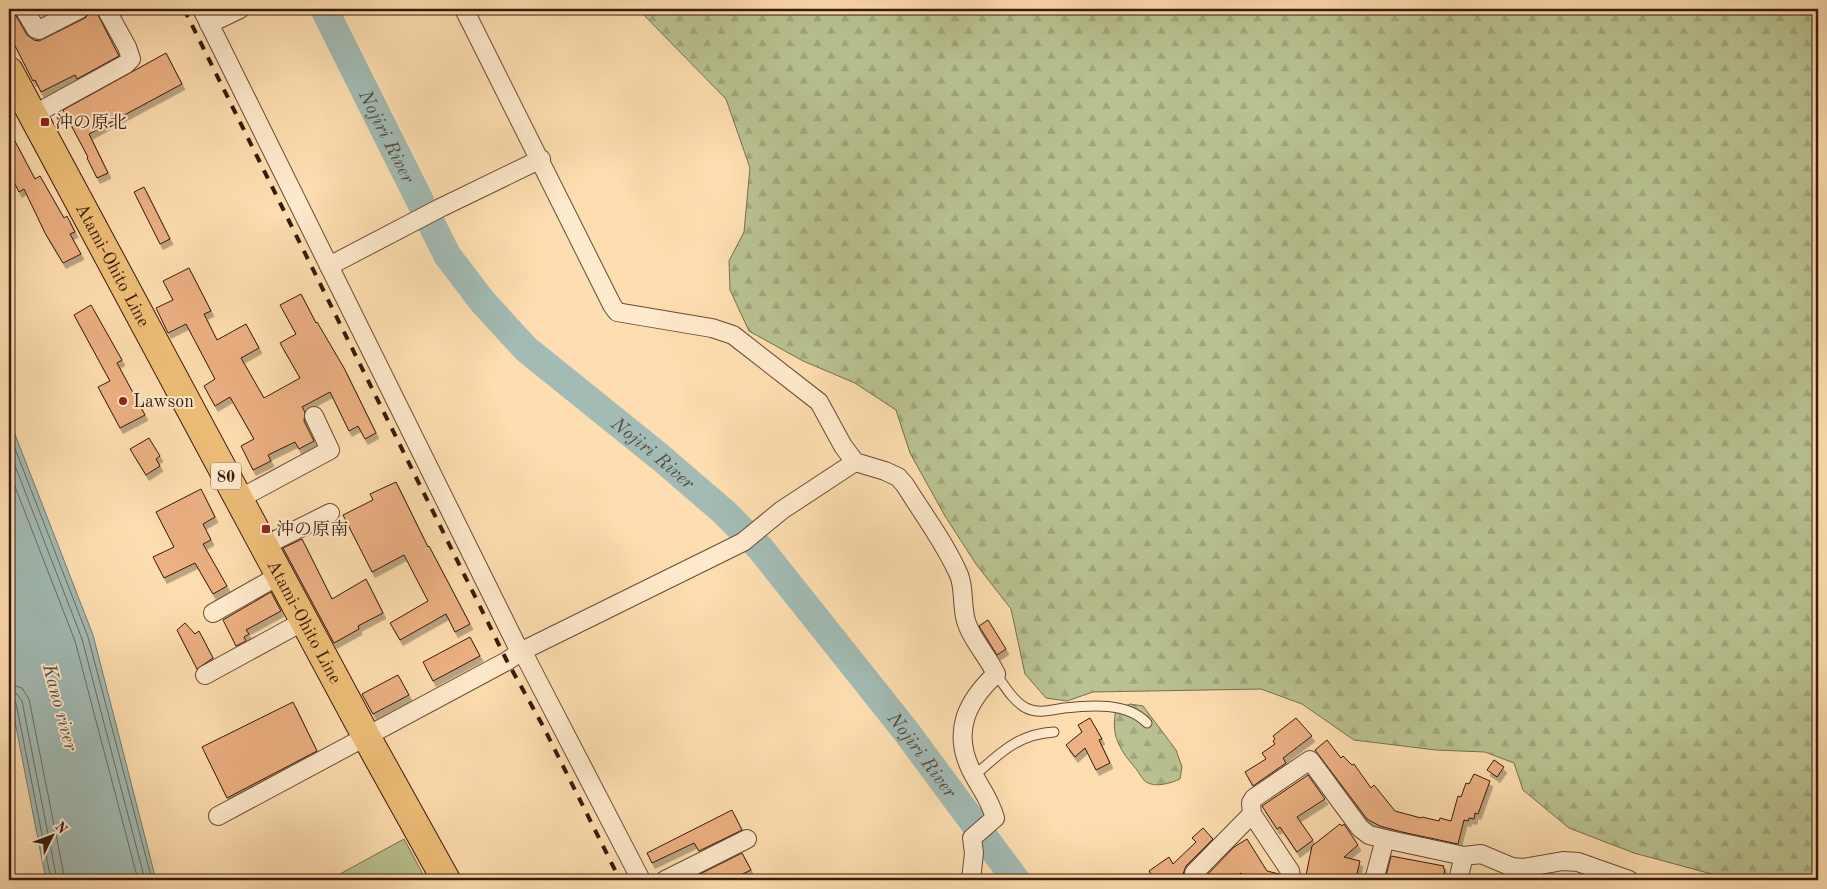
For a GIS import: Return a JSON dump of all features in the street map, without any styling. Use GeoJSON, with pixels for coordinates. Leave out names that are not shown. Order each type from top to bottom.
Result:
{"type":"FeatureCollection","features":[{"type":"Feature","properties":{"kind":"main road","name":"Atami-Ohito Line"},"geometry":{"type":"LineString","coordinates":[[9,71],[366,736],[446,880]]}},
{"type":"Feature","properties":{"kind":"street"},"geometry":{"type":"LineString","coordinates":[[24,9],[36,29],[39,30],[80,9]]}},
{"type":"Feature","properties":{"kind":"street"},"geometry":{"type":"LineString","coordinates":[[32,115],[126,64],[131,59],[127,47],[106,9]]}},
{"type":"Feature","properties":{"kind":"street"},"geometry":{"type":"LineString","coordinates":[[240,9],[206,16],[520,652],[527,660],[640,880]]}},
{"type":"Feature","properties":{"kind":"street"},"geometry":{"type":"LineString","coordinates":[[464,9],[617,312],[712,328],[733,334],[819,402],[843,446],[855,462],[885,470],[898,477],[905,485],[944,548],[959,576],[963,591],[964,613],[967,625],[996,674],[984,685],[972,701],[963,726],[963,749],[974,776],[990,803],[995,818],[972,838],[974,853],[971,880]]}},
{"type":"Feature","properties":{"kind":"street"},"geometry":{"type":"LineString","coordinates":[[329,266],[418,219],[541,159]]}},
{"type":"Feature","properties":{"kind":"street"},"geometry":{"type":"LineString","coordinates":[[239,499],[330,450],[314,416]]}},
{"type":"Feature","properties":{"kind":"street"},"geometry":{"type":"LineString","coordinates":[[218,816],[507,661],[520,652],[743,542],[782,510],[855,462]]}},
{"type":"Feature","properties":{"kind":"street"},"geometry":{"type":"LineString","coordinates":[[264,546],[330,513]]}},
{"type":"Feature","properties":{"kind":"street"},"geometry":{"type":"LineString","coordinates":[[213,613],[280,575]]}},
{"type":"Feature","properties":{"kind":"street"},"geometry":{"type":"LineString","coordinates":[[205,675],[304,621]]}},
{"type":"Feature","properties":{"kind":"street"},"geometry":{"type":"LineString","coordinates":[[1292,880],[1290,871],[1252,814],[1251,803],[1254,798],[1310,760],[1360,828],[1369,835],[1464,856],[1481,854],[1537,873],[1564,860],[1578,862],[1629,880]]}},
{"type":"Feature","properties":{"kind":"street"},"geometry":{"type":"LineString","coordinates":[[1199,880],[1194,873],[1252,814]]}},
{"type":"Feature","properties":{"kind":"street"},"geometry":{"type":"LineString","coordinates":[[665,880],[747,839]]}},
{"type":"Feature","properties":{"kind":"street"},"geometry":{"type":"LineString","coordinates":[[1374,880],[1385,839]]}},
{"type":"Feature","properties":{"kind":"street"},"geometry":{"type":"LineString","coordinates":[[1458,880],[1464,856]]}},
{"type":"Feature","properties":{"kind":"lane"},"geometry":{"type":"LineString","coordinates":[[996,674],[1017,701],[1032,710],[1042,712],[1070,707],[1111,707],[1129,710],[1140,715],[1147,723]]}},
{"type":"Feature","properties":{"kind":"lane"},"geometry":{"type":"LineString","coordinates":[[974,776],[1002,751],[1018,740],[1033,734],[1054,732]]}},
{"type":"Feature","properties":{"kind":"green space"},"geometry":{"type":"Polygon","coordinates":[[[638,9],[1818,9],[1818,880],[1734,880],[1634,853],[1569,828],[1523,790],[1514,763],[1485,752],[1436,750],[1354,740],[1302,704],[1261,689],[1093,692],[1067,701],[1046,698],[1025,674],[1011,609],[976,564],[945,516],[910,453],[896,410],[855,383],[803,361],[749,331],[730,290],[729,261],[744,232],[750,168],[726,99],[638,9]]]}},
{"type":"Feature","properties":{"kind":"green space"},"geometry":{"type":"Polygon","coordinates":[[[1130,704],[1143,706],[1176,750],[1182,767],[1180,779],[1154,785],[1146,782],[1122,750],[1114,728],[1116,710],[1130,704]]]}},
{"type":"Feature","properties":{"kind":"green space"},"geometry":{"type":"Polygon","coordinates":[[[404,839],[426,880],[329,880],[404,839]]]}},
{"type":"Feature","properties":{"kind":"water","name":"Kano river"},"geometry":{"type":"Polygon","coordinates":[[[9,419],[93,635],[156,880],[46,880],[9,691],[9,419]]]}},
{"type":"Feature","properties":{"kind":"building"},"geometry":{"type":"Polygon","coordinates":[[[9,9],[13,9],[27,35],[39,41],[85,18],[91,9],[95,9],[119,56],[77,79],[75,75],[41,92],[35,80],[33,81],[9,34],[9,9]]]}},
{"type":"Feature","properties":{"kind":"building"},"geometry":{"type":"Polygon","coordinates":[[[166,53],[182,84],[89,134],[108,173],[97,178],[63,110],[166,53]]]}},
{"type":"Feature","properties":{"kind":"building"},"geometry":{"type":"Polygon","coordinates":[[[9,130],[35,179],[40,176],[64,218],[67,216],[75,232],[70,234],[81,254],[63,263],[45,233],[24,189],[19,192],[9,172],[9,130]]]}},
{"type":"Feature","properties":{"kind":"building"},"geometry":{"type":"Polygon","coordinates":[[[144,187],[170,239],[160,244],[134,192],[144,187]]]}},
{"type":"Feature","properties":{"kind":"building"},"geometry":{"type":"Polygon","coordinates":[[[189,268],[211,311],[204,314],[217,340],[246,324],[259,348],[241,358],[264,398],[300,378],[280,343],[296,334],[280,305],[301,294],[316,323],[344,368],[376,433],[365,439],[358,426],[349,431],[330,392],[302,407],[305,412],[304,421],[314,441],[299,449],[295,442],[268,455],[271,461],[253,470],[241,446],[254,439],[230,397],[215,406],[204,386],[215,379],[186,324],[168,333],[156,308],[173,300],[163,281],[189,268]]]}},
{"type":"Feature","properties":{"kind":"building"},"geometry":{"type":"Polygon","coordinates":[[[91,305],[122,360],[117,363],[145,415],[120,428],[98,387],[110,381],[74,315],[91,305]]]}},
{"type":"Feature","properties":{"kind":"building"},"geometry":{"type":"Polygon","coordinates":[[[149,438],[160,456],[156,459],[160,466],[146,475],[130,449],[149,438]]]}},
{"type":"Feature","properties":{"kind":"building"},"geometry":{"type":"Polygon","coordinates":[[[396,482],[428,547],[470,624],[455,632],[446,614],[400,640],[390,623],[428,601],[404,555],[372,572],[343,515],[373,500],[370,494],[396,482]]]}},
{"type":"Feature","properties":{"kind":"building"},"geometry":{"type":"Polygon","coordinates":[[[201,489],[215,517],[203,524],[211,540],[203,544],[227,586],[213,594],[195,563],[164,578],[153,557],[174,547],[156,512],[201,489]]]}},
{"type":"Feature","properties":{"kind":"building"},"geometry":{"type":"Polygon","coordinates":[[[302,539],[332,599],[366,579],[383,613],[358,626],[359,629],[334,643],[283,548],[302,539]]]}},
{"type":"Feature","properties":{"kind":"building"},"geometry":{"type":"Polygon","coordinates":[[[271,592],[281,611],[246,630],[249,634],[244,637],[246,641],[236,646],[223,620],[271,592]]]}},
{"type":"Feature","properties":{"kind":"building"},"geometry":{"type":"Polygon","coordinates":[[[988,620],[1006,649],[997,655],[979,626],[988,620]]]}},
{"type":"Feature","properties":{"kind":"building"},"geometry":{"type":"Polygon","coordinates":[[[185,623],[195,634],[199,631],[213,658],[197,669],[177,630],[185,623]]]}},
{"type":"Feature","properties":{"kind":"building"},"geometry":{"type":"Polygon","coordinates":[[[470,637],[480,656],[433,681],[423,662],[470,637]]]}},
{"type":"Feature","properties":{"kind":"building"},"geometry":{"type":"Polygon","coordinates":[[[398,675],[409,695],[373,714],[362,694],[398,675]]]}},
{"type":"Feature","properties":{"kind":"building"},"geometry":{"type":"Polygon","coordinates":[[[293,702],[317,751],[227,798],[202,747],[293,702]]]}},
{"type":"Feature","properties":{"kind":"building"},"geometry":{"type":"Polygon","coordinates":[[[1090,718],[1102,739],[1099,740],[1110,763],[1096,770],[1085,748],[1075,757],[1066,745],[1082,732],[1078,725],[1090,718]]]}},
{"type":"Feature","properties":{"kind":"building"},"geometry":{"type":"Polygon","coordinates":[[[1296,718],[1312,736],[1283,758],[1286,763],[1253,786],[1245,772],[1266,759],[1262,753],[1275,744],[1273,736],[1296,718]]]}},
{"type":"Feature","properties":{"kind":"building"},"geometry":{"type":"Polygon","coordinates":[[[1327,740],[1341,758],[1343,756],[1352,765],[1354,764],[1371,788],[1374,785],[1395,811],[1421,818],[1439,821],[1440,818],[1451,821],[1458,796],[1461,797],[1466,783],[1469,784],[1474,774],[1490,781],[1478,814],[1475,813],[1474,819],[1464,820],[1458,844],[1380,826],[1367,819],[1315,750],[1327,740]]]}},
{"type":"Feature","properties":{"kind":"building"},"geometry":{"type":"Polygon","coordinates":[[[1494,760],[1504,767],[1497,777],[1487,770],[1494,760]]]}},
{"type":"Feature","properties":{"kind":"building"},"geometry":{"type":"Polygon","coordinates":[[[1308,775],[1325,799],[1297,817],[1313,840],[1297,852],[1280,827],[1277,829],[1262,806],[1308,775]]]}},
{"type":"Feature","properties":{"kind":"building"},"geometry":{"type":"Polygon","coordinates":[[[732,810],[742,830],[699,851],[694,843],[652,863],[647,853],[732,810]]]}},
{"type":"Feature","properties":{"kind":"building"},"geometry":{"type":"Polygon","coordinates":[[[1340,824],[1342,826],[1344,824],[1358,845],[1344,857],[1360,861],[1356,878],[1353,878],[1353,880],[1305,880],[1312,846],[1340,824]]]}},
{"type":"Feature","properties":{"kind":"building"},"geometry":{"type":"Polygon","coordinates":[[[1203,828],[1213,839],[1186,866],[1183,874],[1186,880],[1155,880],[1149,871],[1169,857],[1173,864],[1196,842],[1192,838],[1203,828]]]}},
{"type":"Feature","properties":{"kind":"building"},"geometry":{"type":"Polygon","coordinates":[[[1247,839],[1267,871],[1279,874],[1281,880],[1246,880],[1241,873],[1231,880],[1209,880],[1208,874],[1234,847],[1247,839]]]}},
{"type":"Feature","properties":{"kind":"building"},"geometry":{"type":"Polygon","coordinates":[[[742,853],[751,870],[730,880],[688,880],[742,853]]]}},
{"type":"Feature","properties":{"kind":"building"},"geometry":{"type":"Polygon","coordinates":[[[1391,856],[1444,866],[1443,880],[1385,880],[1391,856]]]}},
{"type":"Feature","properties":{"kind":"waterway","name":"Nojiri River"},"geometry":{"type":"LineString","coordinates":[[324,9],[447,255],[482,301],[526,349],[660,457],[724,512],[760,548],[905,730],[1016,880]]}},
{"type":"Feature","properties":{"kind":"railway"},"geometry":{"type":"LineString","coordinates":[[184,9],[507,661],[543,726],[620,880]]}},
{"type":"Feature","properties":{"kind":"place","name":"沖の原北"},"geometry":{"type":"Point","coordinates":[45,122]}},
{"type":"Feature","properties":{"kind":"place","name":"Lawson"},"geometry":{"type":"Point","coordinates":[123,401]}},
{"type":"Feature","properties":{"kind":"place","name":"沖の原南"},"geometry":{"type":"Point","coordinates":[266,529]}}]}
